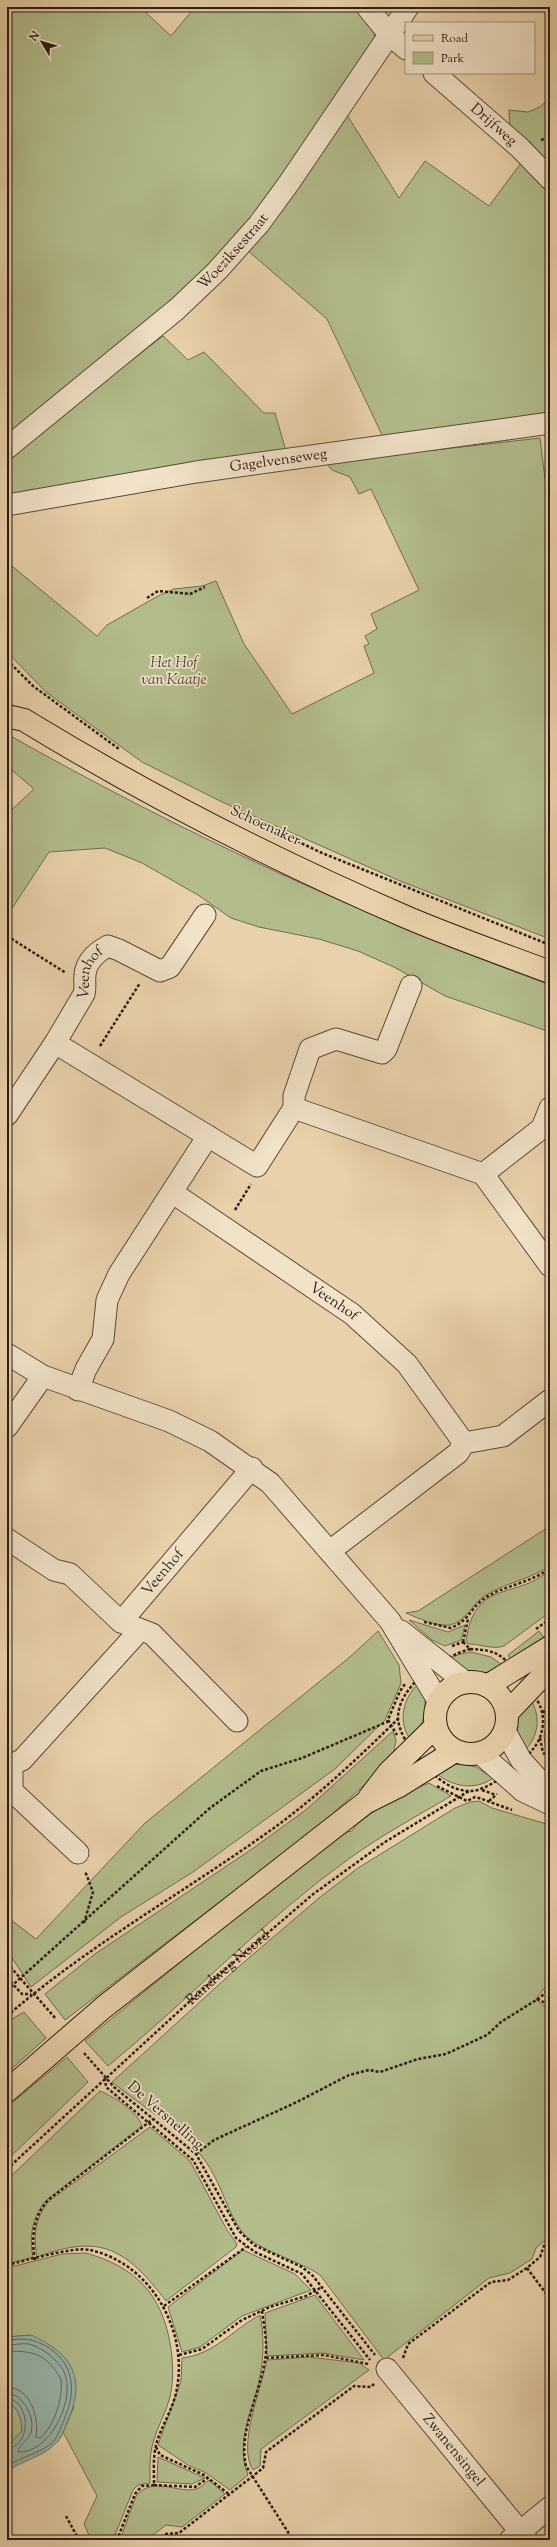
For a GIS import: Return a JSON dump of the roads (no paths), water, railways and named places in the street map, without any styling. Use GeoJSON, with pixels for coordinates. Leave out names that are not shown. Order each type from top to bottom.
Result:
{"type":"FeatureCollection","features":[{"type":"Feature","properties":{"kind":"main road","name":"Schoenaker"},"geometry":{"type":"LineString","coordinates":[[7,699],[16,718],[130,783],[266,853],[407,917],[550,972]]}},
{"type":"Feature","properties":{"kind":"main road"},"geometry":{"type":"LineString","coordinates":[[487,1686],[550,1647]]}},
{"type":"Feature","properties":{"kind":"main road"},"geometry":{"type":"LineString","coordinates":[[7,2091],[104,2008],[365,1803],[390,1772],[455,1752],[468,1755],[481,1754],[500,1741],[506,1722],[550,1668]]}},
{"type":"Feature","properties":{"kind":"main road"},"geometry":{"type":"LineString","coordinates":[[455,1752],[440,1737],[436,1726],[435,1714],[439,1702],[450,1689],[465,1682],[487,1686],[501,1697],[506,1722]]}},
{"type":"Feature","properties":{"kind":"main road"},"geometry":{"type":"LineString","coordinates":[[412,1765],[436,1726]]}},
{"type":"Feature","properties":{"kind":"street"},"geometry":{"type":"LineString","coordinates":[[367,7],[389,34],[405,48]]}},
{"type":"Feature","properties":{"kind":"street","name":"Woeziksestraat"},"geometry":{"type":"LineString","coordinates":[[7,448],[177,309],[217,272],[259,224],[289,183],[408,7]]}},
{"type":"Feature","properties":{"kind":"street","name":"Drijfweg"},"geometry":{"type":"LineString","coordinates":[[435,74],[520,148],[550,180]]}},
{"type":"Feature","properties":{"kind":"street","name":"Gagelvenseweg"},"geometry":{"type":"LineString","coordinates":[[7,505],[196,472],[550,423]]}},
{"type":"Feature","properties":{"kind":"street","name":"Veenhof"},"geometry":{"type":"LineString","coordinates":[[7,1115],[55,1044],[86,986],[84,974],[89,963],[97,952],[108,946],[160,971],[170,967],[205,915]]}},
{"type":"Feature","properties":{"kind":"street"},"geometry":{"type":"LineString","coordinates":[[55,1044],[257,1166],[294,1108],[294,1096],[310,1049],[336,1039],[382,1053],[386,1049],[411,986]]}},
{"type":"Feature","properties":{"kind":"street"},"geometry":{"type":"LineString","coordinates":[[294,1108],[483,1174],[550,1266]]}},
{"type":"Feature","properties":{"kind":"street"},"geometry":{"type":"LineString","coordinates":[[483,1174],[542,1128],[550,1108]]}},
{"type":"Feature","properties":{"kind":"street"},"geometry":{"type":"LineString","coordinates":[[78,1390],[86,1369],[103,1339],[107,1300],[119,1274],[173,1193],[208,1136]]}},
{"type":"Feature","properties":{"kind":"street","name":"Veenhof"},"geometry":{"type":"LineString","coordinates":[[173,1193],[352,1314],[406,1364],[464,1443]]}},
{"type":"Feature","properties":{"kind":"street"},"geometry":{"type":"LineString","coordinates":[[7,1354],[43,1376],[78,1390],[169,1421],[210,1441],[252,1468],[270,1483],[390,1621],[424,1668],[439,1702]]}},
{"type":"Feature","properties":{"kind":"street"},"geometry":{"type":"LineString","coordinates":[[7,1427],[43,1376]]}},
{"type":"Feature","properties":{"kind":"street"},"geometry":{"type":"LineString","coordinates":[[330,1551],[458,1453],[464,1443],[503,1436],[550,1400]]}},
{"type":"Feature","properties":{"kind":"street","name":"Veenhof"},"geometry":{"type":"LineString","coordinates":[[121,1622],[252,1468]]}},
{"type":"Feature","properties":{"kind":"street"},"geometry":{"type":"LineString","coordinates":[[7,1539],[54,1570],[70,1574],[121,1622],[152,1634],[237,1721]]}},
{"type":"Feature","properties":{"kind":"street"},"geometry":{"type":"LineString","coordinates":[[78,1853],[12,1791],[9,1764],[22,1760],[140,1630]]}},
{"type":"Feature","properties":{"kind":"street"},"geometry":{"type":"LineString","coordinates":[[424,1668],[465,1682]]}},
{"type":"Feature","properties":{"kind":"street"},"geometry":{"type":"LineString","coordinates":[[506,1722],[521,1760],[550,1792]]}},
{"type":"Feature","properties":{"kind":"street"},"geometry":{"type":"LineString","coordinates":[[481,1754],[523,1791],[550,1804]]}},
{"type":"Feature","properties":{"kind":"street","name":"Zwanensingel"},"geometry":{"type":"LineString","coordinates":[[388,2371],[519,2537],[550,2507]]}},
{"type":"Feature","properties":{"kind":"water"},"geometry":{"type":"Polygon","coordinates":[[[31,2335],[45,2342],[56,2350],[65,2358],[72,2368],[76,2391],[74,2405],[63,2433],[57,2442],[45,2452],[7,2471],[7,2446],[22,2431],[19,2413],[7,2401],[7,2337],[31,2335]]]}},
{"type":"Feature","properties":{"kind":"park label","name":"Het Hof van Kaatje"},"geometry":{"type":"Point","coordinates":[174,672]}}]}
